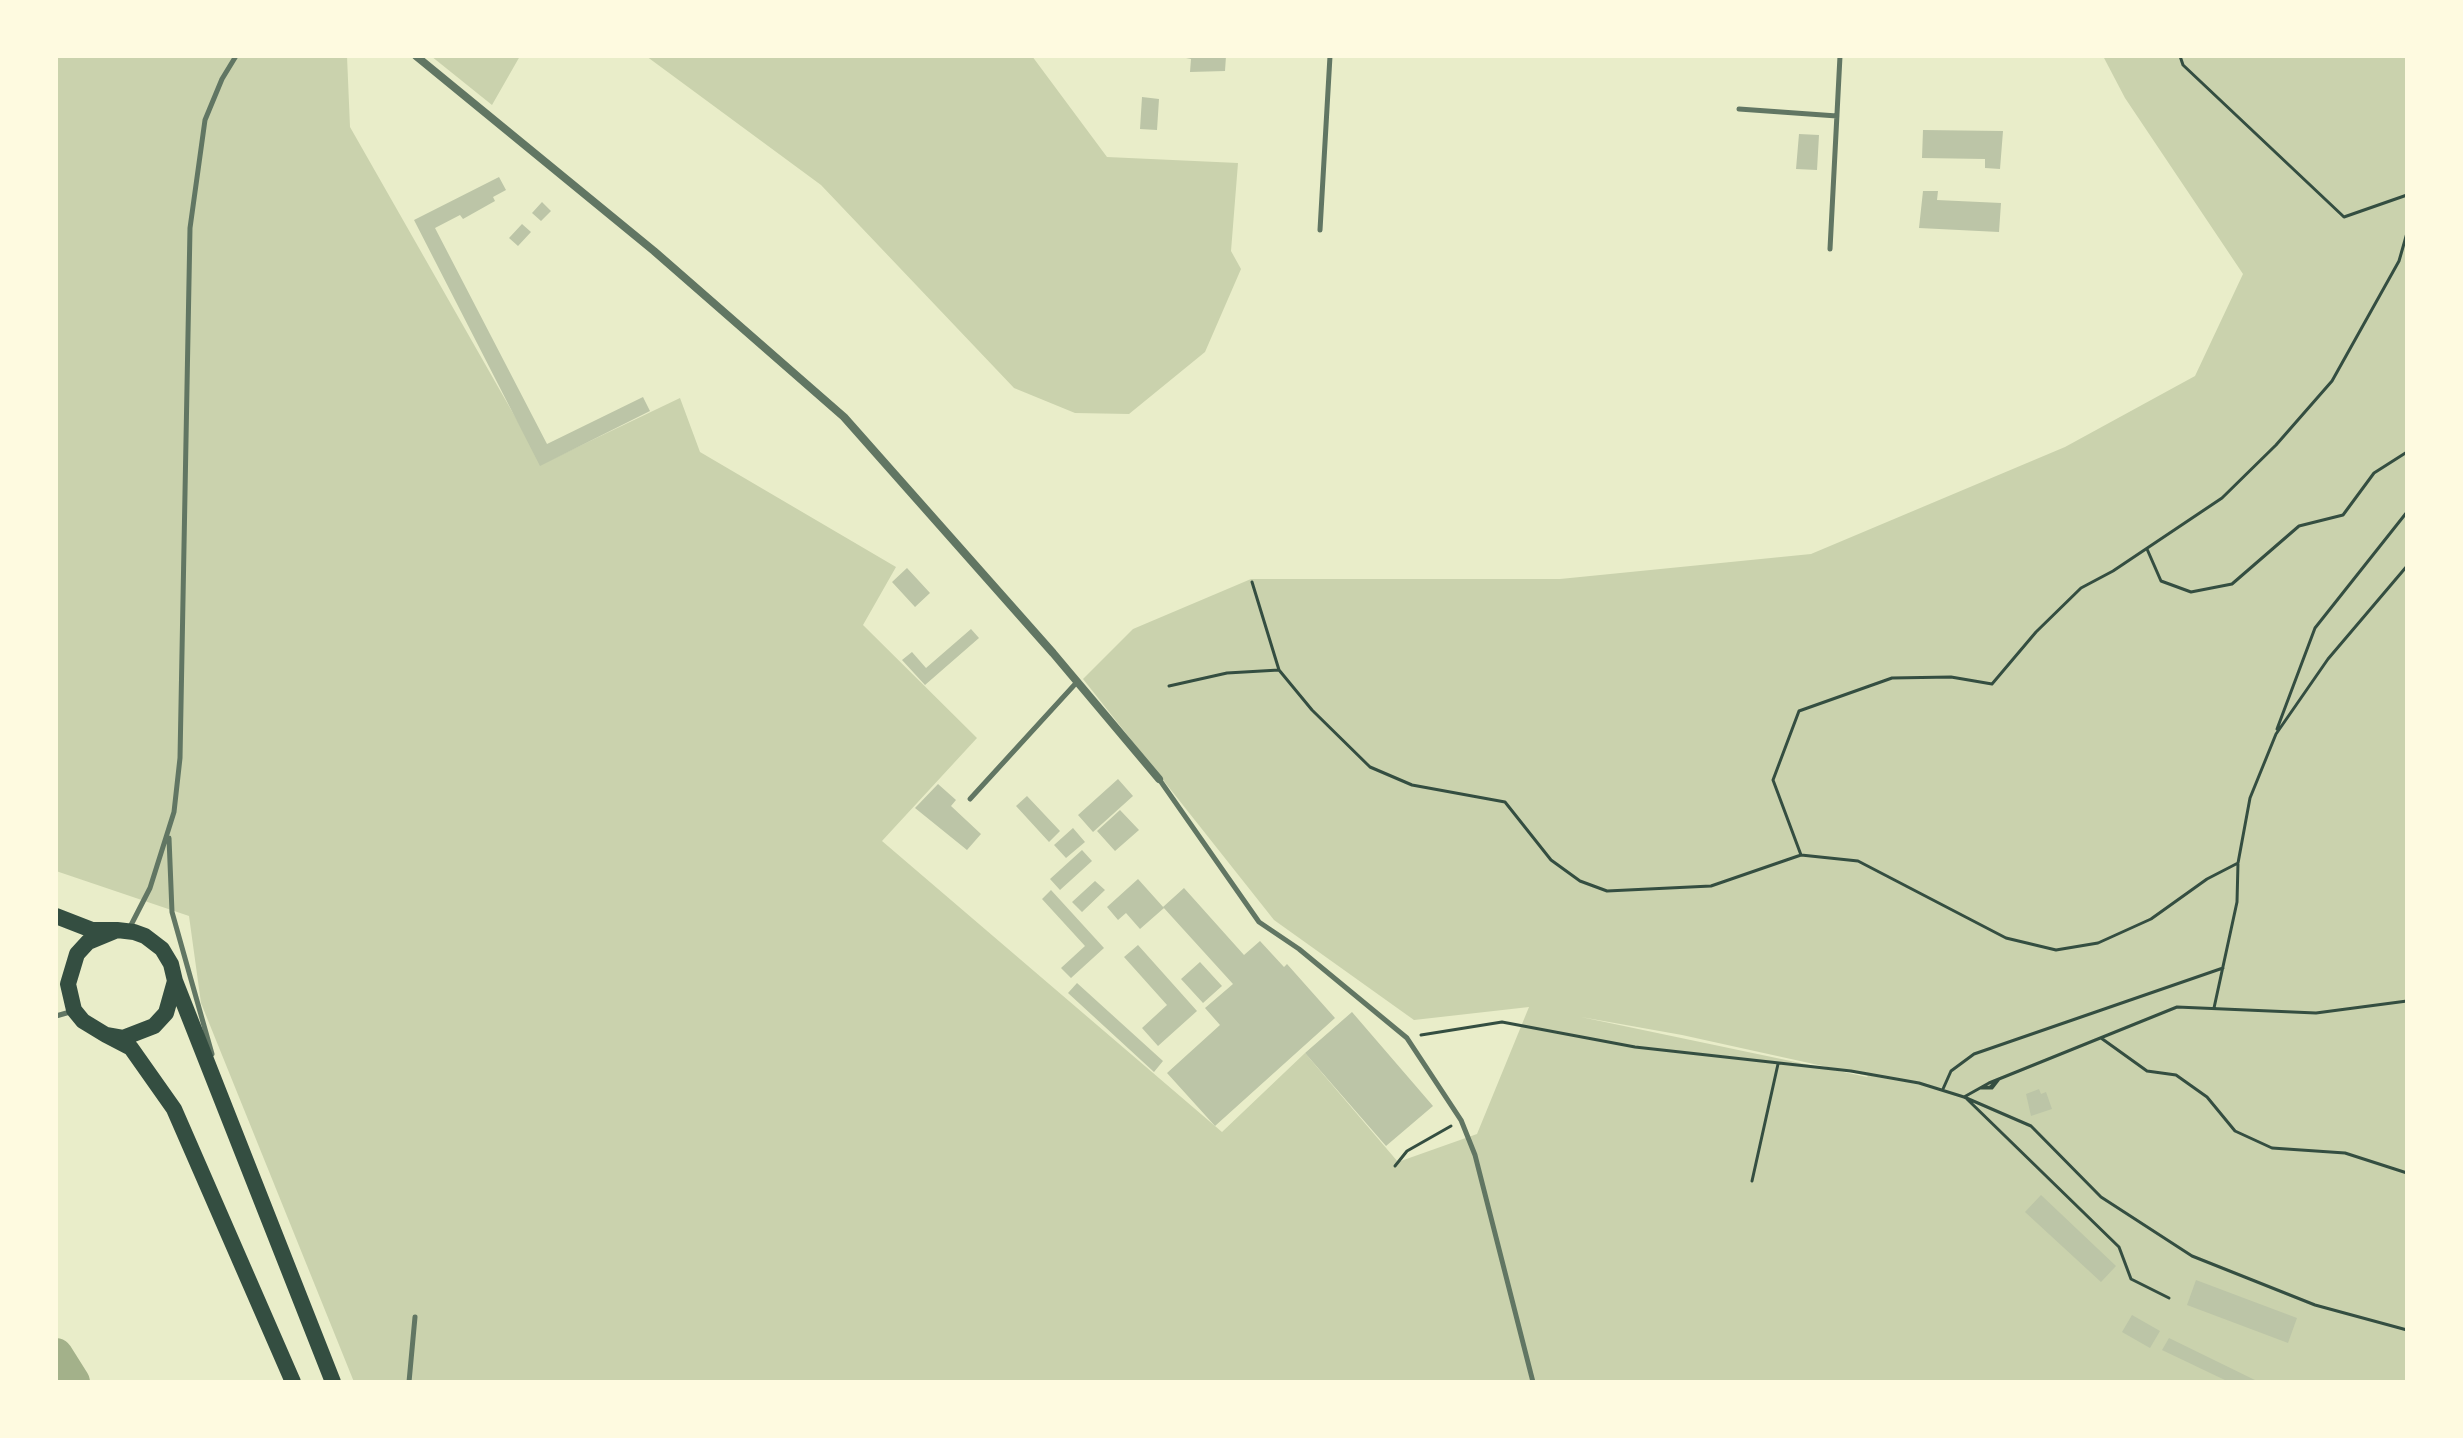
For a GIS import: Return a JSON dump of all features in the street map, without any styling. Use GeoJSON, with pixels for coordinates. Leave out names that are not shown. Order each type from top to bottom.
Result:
{"type":"FeatureCollection","features":[{"type":"Feature","properties":{"kind":"main road"},"geometry":{"type":"LineString","coordinates":[[56,916],[92,930],[145,936],[162,949],[333,1382]]}},
{"type":"Feature","properties":{"kind":"main road"},"geometry":{"type":"LineString","coordinates":[[68,984],[77,954],[88,942],[122,931]]}},
{"type":"Feature","properties":{"kind":"main road"},"geometry":{"type":"LineString","coordinates":[[56,966],[68,984],[74,1010],[93,1030],[131,1048],[174,1109],[293,1382]]}},
{"type":"Feature","properties":{"kind":"main road"},"geometry":{"type":"LineString","coordinates":[[106,1035],[123,1038],[154,1026],[173,998],[175,981]]}},
{"type":"Feature","properties":{"kind":"street"},"geometry":{"type":"LineString","coordinates":[[416,56],[654,251],[844,417],[1078,682],[1159,779]]}},
{"type":"Feature","properties":{"kind":"lane"},"geometry":{"type":"LineString","coordinates":[[122,931],[150,888],[168,837],[180,758],[190,228],[194,177],[205,120],[222,79],[236,56]]}},
{"type":"Feature","properties":{"kind":"lane"},"geometry":{"type":"LineString","coordinates":[[1320,230],[1330,56]]}},
{"type":"Feature","properties":{"kind":"lane"},"geometry":{"type":"LineString","coordinates":[[1830,249],[1840,56]]}},
{"type":"Feature","properties":{"kind":"lane"},"geometry":{"type":"LineString","coordinates":[[1739,109],[1837,116]]}},
{"type":"Feature","properties":{"kind":"lane"},"geometry":{"type":"LineString","coordinates":[[970,799],[1078,682]]}},
{"type":"Feature","properties":{"kind":"lane"},"geometry":{"type":"LineString","coordinates":[[1159,779],[1259,922],[1299,949],[1407,1038],[1461,1120],[1475,1155],[1533,1382]]}},
{"type":"Feature","properties":{"kind":"lane"},"geometry":{"type":"LineString","coordinates":[[168,837],[172,912],[219,1090]]}},
{"type":"Feature","properties":{"kind":"lane"},"geometry":{"type":"LineString","coordinates":[[56,1016],[74,1010]]}},
{"type":"Feature","properties":{"kind":"lane"},"geometry":{"type":"LineString","coordinates":[[409,1382],[415,1317]]}},
{"type":"Feature","properties":{"kind":"path"},"geometry":{"type":"LineString","coordinates":[[2180,56],[2183,65],[2344,217],[2407,195]]}},
{"type":"Feature","properties":{"kind":"path"},"geometry":{"type":"LineString","coordinates":[[1801,855],[1773,780],[1799,711],[1892,678],[1951,677],[1992,684],[2036,632],[2081,588],[2147,549],[2222,498],[2332,381],[2399,261],[2407,233]]}},
{"type":"Feature","properties":{"kind":"path"},"geometry":{"type":"LineString","coordinates":[[2147,549],[2161,581],[2191,592],[2232,584],[2299,526],[2343,515],[2374,473],[2407,452]]}},
{"type":"Feature","properties":{"kind":"path"},"geometry":{"type":"LineString","coordinates":[[2214,1008],[2237,902],[2238,863],[2250,798],[2315,628],[2407,512]]}},
{"type":"Feature","properties":{"kind":"path"},"geometry":{"type":"LineString","coordinates":[[2276,734],[2328,659],[2407,566]]}},
{"type":"Feature","properties":{"kind":"path"},"geometry":{"type":"LineString","coordinates":[[1252,582],[1279,670],[1312,710],[1370,767],[1412,785],[1505,802],[1551,860],[1580,881],[1607,891],[1711,886],[1801,855],[1858,861],[2006,938],[2056,950],[2098,943],[2151,919],[2207,879],[2238,863]]}},
{"type":"Feature","properties":{"kind":"path"},"geometry":{"type":"LineString","coordinates":[[1169,686],[1227,673],[1279,670]]}},
{"type":"Feature","properties":{"kind":"path"},"geometry":{"type":"LineString","coordinates":[[1942,1090],[1951,1071],[1974,1054],[2223,968]]}},
{"type":"Feature","properties":{"kind":"path"},"geometry":{"type":"LineString","coordinates":[[1964,1097],[1999,1079],[2177,1007],[2316,1013],[2407,1001]]}},
{"type":"Feature","properties":{"kind":"path"},"geometry":{"type":"LineString","coordinates":[[1407,1038],[1502,1022],[1635,1047],[1851,1071],[1942,1090],[2031,1126],[2101,1197],[2192,1256],[2315,1305],[2407,1330]]}},
{"type":"Feature","properties":{"kind":"path"},"geometry":{"type":"LineString","coordinates":[[2101,1038],[2147,1071],[2176,1075],[2207,1097],[2235,1131],[2272,1148],[2345,1153],[2407,1173]]}},
{"type":"Feature","properties":{"kind":"path"},"geometry":{"type":"LineString","coordinates":[[1752,1181],[1778,1064]]}},
{"type":"Feature","properties":{"kind":"path"},"geometry":{"type":"LineString","coordinates":[[1964,1097],[2119,1247],[2131,1279],[2169,1298]]}},
{"type":"Feature","properties":{"kind":"path"},"geometry":{"type":"LineString","coordinates":[[1395,1166],[1407,1151],[1461,1120]]}},
{"type":"Feature","properties":{"kind":"green space"},"geometry":{"type":"Polygon","coordinates":[[[56,56],[347,56],[350,127],[542,464],[680,398],[700,452],[896,567],[863,625],[977,738],[882,841],[1222,1132],[1305,1053],[1398,1162],[1477,1134],[1529,1007],[1414,1020],[1274,920],[1083,679],[1133,629],[1251,579],[1560,579],[1811,554],[2065,447],[2195,376],[2243,274],[2125,98],[2103,56],[2407,56],[2407,1382],[354,1382],[201,1003],[189,916],[56,871],[56,56]],[[1581,1017],[1868,1076],[1682,1035],[1581,1017]]]}},
{"type":"Feature","properties":{"kind":"green space"},"geometry":{"type":"Polygon","coordinates":[[[431,56],[520,56],[492,105],[431,56]]]}},
{"type":"Feature","properties":{"kind":"green space"},"geometry":{"type":"Polygon","coordinates":[[[646,56],[1032,56],[1107,157],[1238,163],[1231,251],[1241,269],[1205,352],[1129,414],[1075,413],[1014,388],[821,185],[646,56]]]}},
{"type":"Feature","properties":{"kind":"building"},"geometry":{"type":"Polygon","coordinates":[[[1176,56],[1226,56],[1225,71],[1190,72],[1191,59],[1176,56]]]}},
{"type":"Feature","properties":{"kind":"building"},"geometry":{"type":"Polygon","coordinates":[[[1142,97],[1159,99],[1157,130],[1140,129],[1142,97]]]}},
{"type":"Feature","properties":{"kind":"building"},"geometry":{"type":"Polygon","coordinates":[[[1923,130],[2003,131],[2000,169],[1985,168],[1985,159],[1922,158],[1923,130]]]}},
{"type":"Feature","properties":{"kind":"building"},"geometry":{"type":"Polygon","coordinates":[[[1799,134],[1819,135],[1817,170],[1796,169],[1799,134]]]}},
{"type":"Feature","properties":{"kind":"building"},"geometry":{"type":"Polygon","coordinates":[[[499,177],[506,190],[493,197],[495,201],[463,219],[460,215],[435,228],[547,444],[643,397],[650,411],[540,466],[414,220],[499,177]]]}},
{"type":"Feature","properties":{"kind":"building"},"geometry":{"type":"Polygon","coordinates":[[[1923,191],[1938,191],[1937,200],[2001,203],[1999,232],[1919,228],[1923,191]]]}},
{"type":"Feature","properties":{"kind":"building"},"geometry":{"type":"Polygon","coordinates":[[[542,202],[551,211],[541,221],[532,213],[542,202]]]}},
{"type":"Feature","properties":{"kind":"building"},"geometry":{"type":"Polygon","coordinates":[[[522,224],[531,232],[518,246],[509,238],[522,224]]]}},
{"type":"Feature","properties":{"kind":"building"},"geometry":{"type":"Polygon","coordinates":[[[907,568],[930,593],[915,607],[892,582],[907,568]]]}},
{"type":"Feature","properties":{"kind":"building"},"geometry":{"type":"Polygon","coordinates":[[[971,629],[979,638],[925,685],[902,660],[912,652],[926,668],[971,629]]]}},
{"type":"Feature","properties":{"kind":"building"},"geometry":{"type":"Polygon","coordinates":[[[1118,779],[1133,796],[1093,832],[1078,815],[1118,779]]]}},
{"type":"Feature","properties":{"kind":"building"},"geometry":{"type":"Polygon","coordinates":[[[938,784],[956,800],[951,806],[981,834],[967,850],[915,808],[938,784]]]}},
{"type":"Feature","properties":{"kind":"building"},"geometry":{"type":"Polygon","coordinates":[[[1027,796],[1060,831],[1049,842],[1016,806],[1027,796]]]}},
{"type":"Feature","properties":{"kind":"building"},"geometry":{"type":"Polygon","coordinates":[[[1120,810],[1139,830],[1115,851],[1097,831],[1120,810]]]}},
{"type":"Feature","properties":{"kind":"building"},"geometry":{"type":"Polygon","coordinates":[[[1073,828],[1085,842],[1066,858],[1054,845],[1073,828]]]}},
{"type":"Feature","properties":{"kind":"building"},"geometry":{"type":"Polygon","coordinates":[[[1082,850],[1092,861],[1060,890],[1050,879],[1082,850]]]}},
{"type":"Feature","properties":{"kind":"building"},"geometry":{"type":"Polygon","coordinates":[[[1138,879],[1164,908],[1140,929],[1126,913],[1118,920],[1107,907],[1138,879]]]}},
{"type":"Feature","properties":{"kind":"building"},"geometry":{"type":"Polygon","coordinates":[[[1095,881],[1105,890],[1082,912],[1072,902],[1095,881]]]}},
{"type":"Feature","properties":{"kind":"building"},"geometry":{"type":"Polygon","coordinates":[[[1184,888],[1244,955],[1260,941],[1284,967],[1287,964],[1335,1018],[1215,1126],[1167,1073],[1220,1025],[1205,1008],[1233,984],[1163,907],[1184,888]]]}},
{"type":"Feature","properties":{"kind":"building"},"geometry":{"type":"Polygon","coordinates":[[[1051,890],[1104,948],[1071,978],[1061,968],[1085,946],[1042,899],[1051,890]]]}},
{"type":"Feature","properties":{"kind":"building"},"geometry":{"type":"Polygon","coordinates":[[[1138,945],[1197,1011],[1158,1046],[1142,1028],[1167,1005],[1124,957],[1138,945]]]}},
{"type":"Feature","properties":{"kind":"building"},"geometry":{"type":"Polygon","coordinates":[[[1200,962],[1222,986],[1203,1003],[1181,979],[1200,962]]]}},
{"type":"Feature","properties":{"kind":"building"},"geometry":{"type":"Polygon","coordinates":[[[1077,983],[1163,1061],[1154,1072],[1068,993],[1077,983]]]}},
{"type":"Feature","properties":{"kind":"building"},"geometry":{"type":"Polygon","coordinates":[[[1352,1012],[1433,1106],[1386,1146],[1305,1053],[1352,1012]]]}},
{"type":"Feature","properties":{"kind":"building"},"geometry":{"type":"Polygon","coordinates":[[[2039,1089],[2041,1094],[2046,1092],[2052,1109],[2031,1116],[2026,1094],[2039,1089]]]}},
{"type":"Feature","properties":{"kind":"building"},"geometry":{"type":"Polygon","coordinates":[[[2041,1195],[2116,1266],[2101,1282],[2025,1212],[2041,1195]]]}},
{"type":"Feature","properties":{"kind":"building"},"geometry":{"type":"Polygon","coordinates":[[[2196,1280],[2297,1318],[2288,1343],[2187,1305],[2196,1280]]]}},
{"type":"Feature","properties":{"kind":"building"},"geometry":{"type":"Polygon","coordinates":[[[2132,1315],[2160,1331],[2150,1348],[2122,1332],[2132,1315]]]}},
{"type":"Feature","properties":{"kind":"building"},"geometry":{"type":"Polygon","coordinates":[[[2169,1338],[2259,1382],[2229,1382],[2162,1350],[2169,1338]]]}},
{"type":"Feature","properties":{"kind":"waterway"},"geometry":{"type":"LineString","coordinates":[[56,1355],[73,1382]]}}]}
